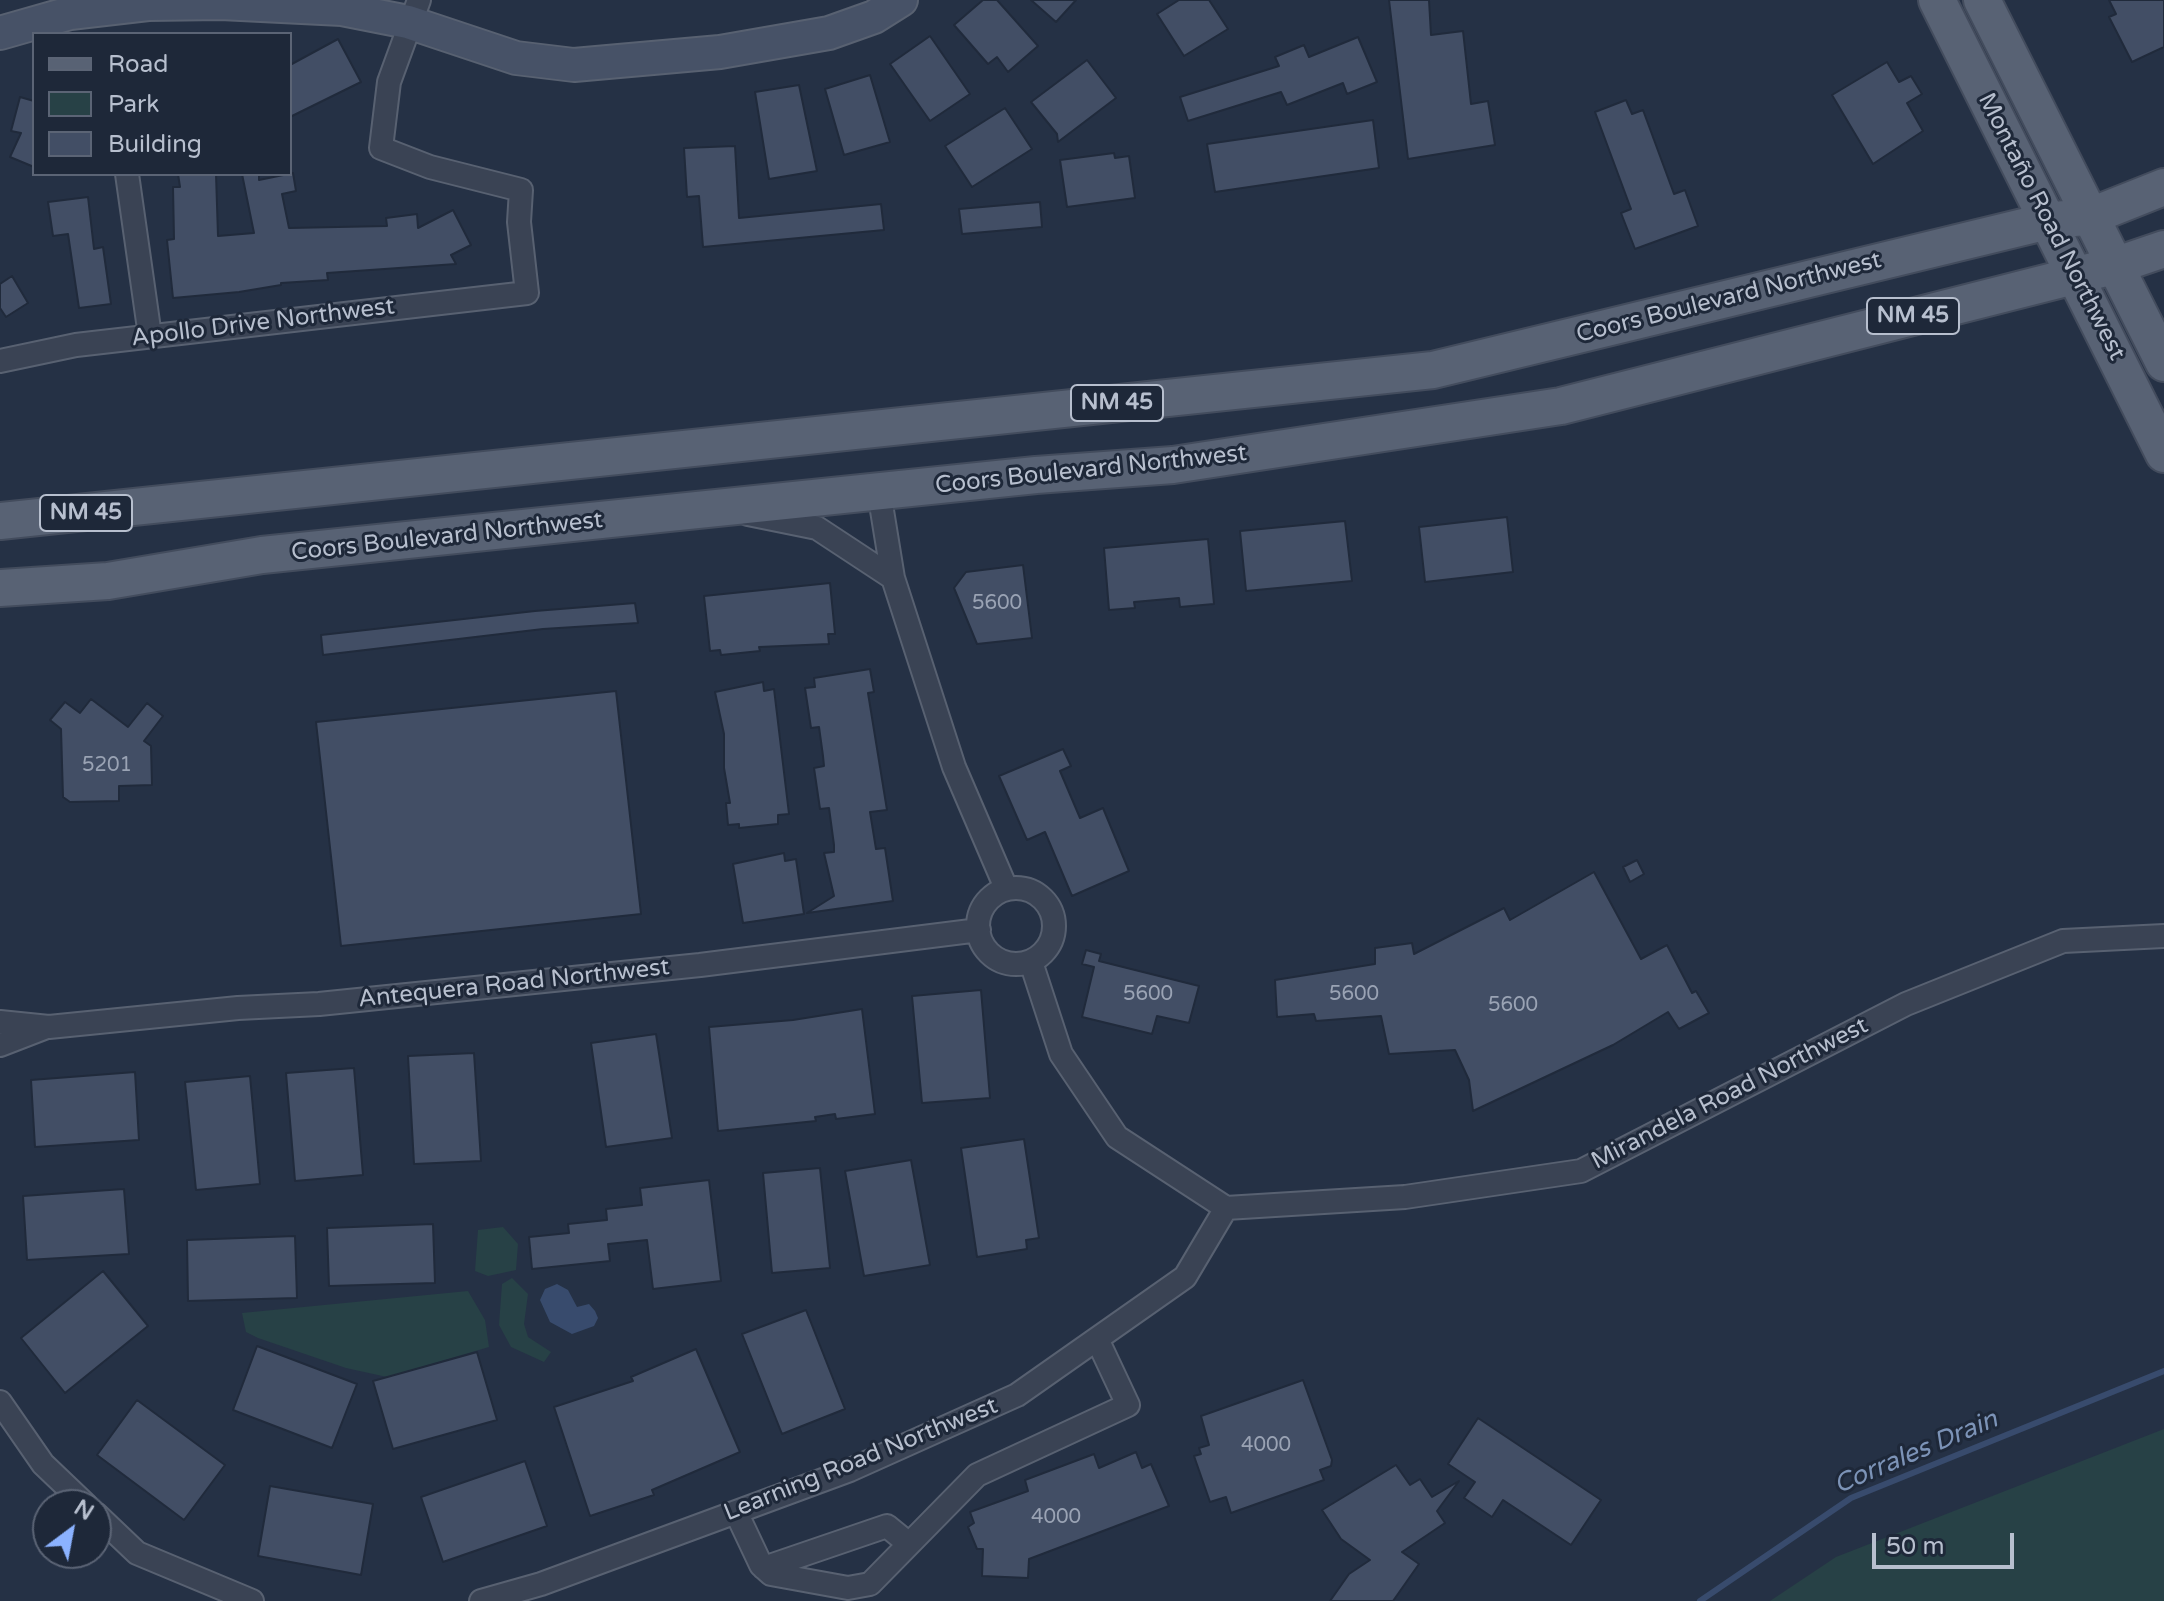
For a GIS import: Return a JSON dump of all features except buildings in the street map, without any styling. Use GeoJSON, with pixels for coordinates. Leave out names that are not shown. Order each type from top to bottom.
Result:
{"type":"FeatureCollection","features":[{"type":"Feature","properties":{"kind":"main road","name":"Montaño Road Northwest"},"geometry":{"type":"LineString","coordinates":[[1937,0],[2164,454]]}},
{"type":"Feature","properties":{"kind":"main road","name":"Montaño Road Northwest"},"geometry":{"type":"LineString","coordinates":[[1982,0],[2164,363]]}},
{"type":"Feature","properties":{"kind":"main road","name":"Coors Boulevard Northwest"},"geometry":{"type":"LineString","coordinates":[[0,521],[1433,370],[2048,221],[2091,216],[2164,187]]}},
{"type":"Feature","properties":{"kind":"main road","name":"Coors Boulevard Northwest"},"geometry":{"type":"LineString","coordinates":[[0,588],[108,581],[262,555],[1036,475],[1173,465],[1561,406],[2117,265],[2164,249]]}},
{"type":"Feature","properties":{"kind":"street"},"geometry":{"type":"LineString","coordinates":[[0,33],[70,13],[148,4],[221,3],[414,11],[516,58],[574,65],[720,52],[829,33],[874,17],[901,0]]}},
{"type":"Feature","properties":{"kind":"street","name":"Apollo Drive Northwest"},"geometry":{"type":"LineString","coordinates":[[0,361],[76,345],[527,293],[519,222],[521,190],[444,172],[381,148],[389,82],[414,11]]}},
{"type":"Feature","properties":{"kind":"street"},"geometry":{"type":"LineString","coordinates":[[127,176],[150,336]]}},
{"type":"Feature","properties":{"kind":"street"},"geometry":{"type":"LineString","coordinates":[[879,492],[893,578],[954,767],[1006,888]]}},
{"type":"Feature","properties":{"kind":"street"},"geometry":{"type":"LineString","coordinates":[[720,509],[817,528],[893,578]]}},
{"type":"Feature","properties":{"kind":"street"},"geometry":{"type":"LineString","coordinates":[[1006,888],[1033,891],[1052,910],[1055,924],[1050,946],[1031,962],[1008,964],[994,958],[985,948],[979,930],[979,917],[984,904],[1006,888]]}},
{"type":"Feature","properties":{"kind":"street","name":"Antequera Road Northwest"},"geometry":{"type":"LineString","coordinates":[[0,1022],[49,1027],[551,981],[979,930]]}},
{"type":"Feature","properties":{"kind":"street","name":"Mirandela Road Northwest"},"geometry":{"type":"LineString","coordinates":[[1226,1208],[1405,1197],[1581,1171],[1906,1004],[2063,941],[2164,936]]}},
{"type":"Feature","properties":{"kind":"street"},"geometry":{"type":"LineString","coordinates":[[1031,962],[1061,1054],[1117,1137],[1226,1208]]}},
{"type":"Feature","properties":{"kind":"street","name":"Antequera Road Northwest"},"geometry":{"type":"LineString","coordinates":[[0,1045],[49,1027]]}},
{"type":"Feature","properties":{"kind":"street","name":"Learning Road Northwest"},"geometry":{"type":"LineString","coordinates":[[481,1601],[541,1584],[850,1470],[1017,1395],[1185,1277],[1226,1208]]}},
{"type":"Feature","properties":{"kind":"street"},"geometry":{"type":"LineString","coordinates":[[736,1512],[764,1568],[780,1577],[859,1586],[870,1584],[977,1475],[1128,1405],[1097,1339]]}},
{"type":"Feature","properties":{"kind":"street"},"geometry":{"type":"LineString","coordinates":[[0,1402],[43,1464],[69,1489]]}},
{"type":"Feature","properties":{"kind":"street"},"geometry":{"type":"LineString","coordinates":[[764,1568],[887,1526],[909,1544]]}},
{"type":"Feature","properties":{"kind":"street"},"geometry":{"type":"LineString","coordinates":[[112,1529],[137,1553],[252,1601]]}},
{"type":"Feature","properties":{"kind":"green space"},"geometry":{"type":"Polygon","coordinates":[[[503,1227],[518,1244],[516,1270],[488,1276],[475,1271],[478,1230],[503,1227]]]}},
{"type":"Feature","properties":{"kind":"green space"},"geometry":{"type":"Polygon","coordinates":[[[512,1278],[528,1294],[524,1324],[528,1337],[551,1352],[544,1362],[511,1347],[499,1325],[502,1284],[512,1278]]]}},
{"type":"Feature","properties":{"kind":"green space"},"geometry":{"type":"Polygon","coordinates":[[[468,1291],[485,1320],[489,1347],[387,1377],[346,1368],[258,1338],[246,1332],[242,1313],[468,1291]]]}},
{"type":"Feature","properties":{"kind":"green space"},"geometry":{"type":"Polygon","coordinates":[[[2164,1429],[2164,1601],[1770,1601],[1836,1557],[2164,1429]]]}},
{"type":"Feature","properties":{"kind":"water"},"geometry":{"type":"Polygon","coordinates":[[[557,1284],[568,1290],[577,1307],[589,1304],[598,1318],[594,1326],[572,1334],[550,1322],[540,1300],[545,1289],[557,1284]]]}},
{"type":"Feature","properties":{"kind":"waterway","name":"Corrales Drain"},"geometry":{"type":"LineString","coordinates":[[1700,1601],[1851,1498],[2164,1371]]}}]}
